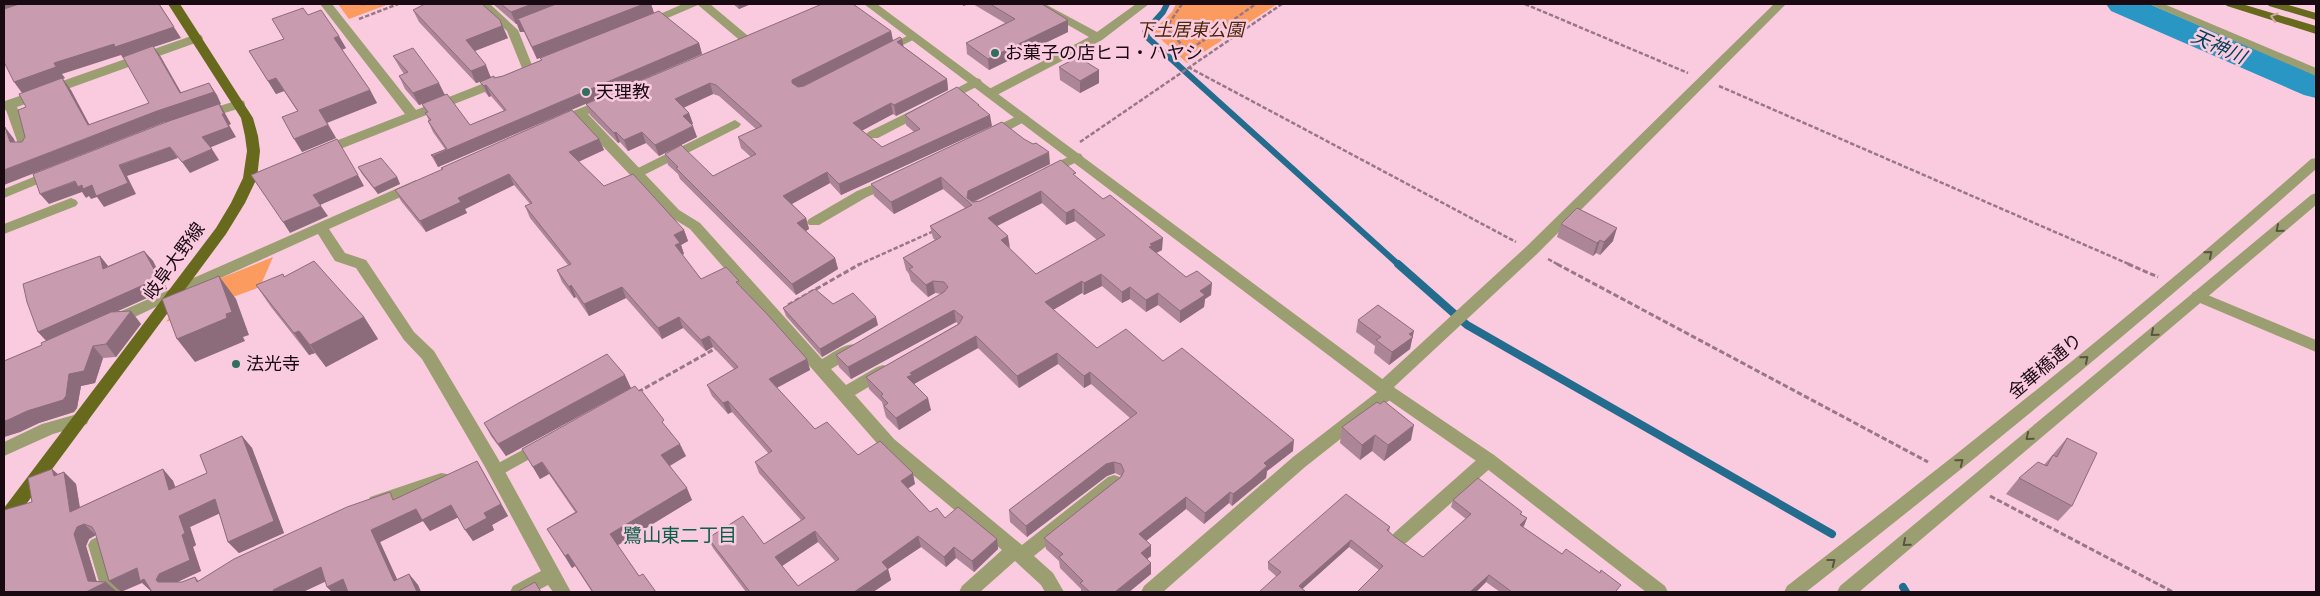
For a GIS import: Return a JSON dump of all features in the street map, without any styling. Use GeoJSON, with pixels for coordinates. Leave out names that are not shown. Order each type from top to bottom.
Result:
{"type":"FeatureCollection","features":[{"type":"Feature","properties":{"kind":"main road","name":"岐阜大野線"},"geometry":{"type":"LineString","coordinates":[[4,520],[178,291],[221,231],[251,179],[254,154],[253,136],[247,118],[174,4]]}},
{"type":"Feature","properties":{"kind":"main road"},"geometry":{"type":"LineString","coordinates":[[2231,4],[2316,30]]}},
{"type":"Feature","properties":{"kind":"main road"},"geometry":{"type":"LineString","coordinates":[[2273,4],[2316,16]]}},
{"type":"Feature","properties":{"kind":"street"},"geometry":{"type":"LineString","coordinates":[[326,4],[414,115]]}},
{"type":"Feature","properties":{"kind":"street"},"geometry":{"type":"LineString","coordinates":[[305,158],[524,72],[516,29],[483,4]]}},
{"type":"Feature","properties":{"kind":"street"},"geometry":{"type":"LineString","coordinates":[[629,30],[693,4]]}},
{"type":"Feature","properties":{"kind":"street"},"geometry":{"type":"LineString","coordinates":[[702,4],[746,40]]}},
{"type":"Feature","properties":{"kind":"street"},"geometry":{"type":"LineString","coordinates":[[870,4],[1072,153],[1386,390],[1488,460],[1659,592]]}},
{"type":"Feature","properties":{"kind":"street"},"geometry":{"type":"LineString","coordinates":[[1037,4],[1098,37]]}},
{"type":"Feature","properties":{"kind":"street"},"geometry":{"type":"LineString","coordinates":[[991,93],[1098,37],[1144,4]]}},
{"type":"Feature","properties":{"kind":"street"},"geometry":{"type":"LineString","coordinates":[[1150,592],[1299,462],[1386,390],[1457,318],[1532,250],[1780,4]]}},
{"type":"Feature","properties":{"kind":"street"},"geometry":{"type":"LineString","coordinates":[[2155,4],[2316,72]]}},
{"type":"Feature","properties":{"kind":"street"},"geometry":{"type":"LineString","coordinates":[[26,149],[7,106],[197,38]]}},
{"type":"Feature","properties":{"kind":"street"},"geometry":{"type":"LineString","coordinates":[[873,135],[976,82]]}},
{"type":"Feature","properties":{"kind":"street"},"geometry":{"type":"LineString","coordinates":[[544,128],[614,98]]}},
{"type":"Feature","properties":{"kind":"street"},"geometry":{"type":"LineString","coordinates":[[188,121],[239,104]]}},
{"type":"Feature","properties":{"kind":"street"},"geometry":{"type":"LineString","coordinates":[[579,113],[674,213],[695,226],[888,444],[1018,553],[1047,580],[1055,592]]}},
{"type":"Feature","properties":{"kind":"street"},"geometry":{"type":"LineString","coordinates":[[980,139],[1023,117]]}},
{"type":"Feature","properties":{"kind":"street","name":"金華橋通り"},"geometry":{"type":"LineString","coordinates":[[1793,592],[1948,472],[2174,284],[2316,162]]}},
{"type":"Feature","properties":{"kind":"street"},"geometry":{"type":"LineString","coordinates":[[251,179],[269,172]]}},
{"type":"Feature","properties":{"kind":"street"},"geometry":{"type":"LineString","coordinates":[[814,222],[862,194],[904,175]]}},
{"type":"Feature","properties":{"kind":"street"},"geometry":{"type":"LineString","coordinates":[[178,291],[428,180]]}},
{"type":"Feature","properties":{"kind":"street"},"geometry":{"type":"LineString","coordinates":[[1846,592],[1974,487],[2316,198]]}},
{"type":"Feature","properties":{"kind":"street"},"geometry":{"type":"LineString","coordinates":[[4,229],[71,203]]}},
{"type":"Feature","properties":{"kind":"street"},"geometry":{"type":"LineString","coordinates":[[321,228],[340,257],[361,264],[410,336],[428,355],[493,466],[562,592]]}},
{"type":"Feature","properties":{"kind":"street"},"geometry":{"type":"LineString","coordinates":[[2198,296],[2316,346]]}},
{"type":"Feature","properties":{"kind":"street"},"geometry":{"type":"LineString","coordinates":[[820,368],[863,343]]}},
{"type":"Feature","properties":{"kind":"street"},"geometry":{"type":"LineString","coordinates":[[844,394],[895,365]]}},
{"type":"Feature","properties":{"kind":"street"},"geometry":{"type":"LineString","coordinates":[[4,449],[48,429],[80,419]]}},
{"type":"Feature","properties":{"kind":"street"},"geometry":{"type":"LineString","coordinates":[[1400,538],[1488,460]]}},
{"type":"Feature","properties":{"kind":"street"},"geometry":{"type":"LineString","coordinates":[[968,592],[1114,482]]}},
{"type":"Feature","properties":{"kind":"street"},"geometry":{"type":"LineString","coordinates":[[97,546],[111,592]]}},
{"type":"Feature","properties":{"kind":"street"},"geometry":{"type":"LineString","coordinates":[[519,592],[551,574]]}},
{"type":"Feature","properties":{"kind":"lane"},"geometry":{"type":"LineString","coordinates":[[879,53],[913,36]]}},
{"type":"Feature","properties":{"kind":"lane"},"geometry":{"type":"LineString","coordinates":[[636,174],[735,124]]}},
{"type":"Feature","properties":{"kind":"lane"},"geometry":{"type":"LineString","coordinates":[[1035,178],[1072,153]]}},
{"type":"Feature","properties":{"kind":"lane"},"geometry":{"type":"LineString","coordinates":[[4,194],[62,169]]}},
{"type":"Feature","properties":{"kind":"lane"},"geometry":{"type":"LineString","coordinates":[[106,324],[178,291]]}},
{"type":"Feature","properties":{"kind":"lane"},"geometry":{"type":"LineString","coordinates":[[473,468],[493,466],[556,438]]}},
{"type":"Feature","properties":{"kind":"lane"},"geometry":{"type":"LineString","coordinates":[[358,509],[455,474]]}},
{"type":"Feature","properties":{"kind":"path"},"geometry":{"type":"LineString","coordinates":[[361,4],[362,6],[367,4]]}},
{"type":"Feature","properties":{"kind":"path"},"geometry":{"type":"LineString","coordinates":[[342,25],[398,4]]}},
{"type":"Feature","properties":{"kind":"path"},"geometry":{"type":"LineString","coordinates":[[1182,4],[1166,28],[1188,51],[1256,4]]}},
{"type":"Feature","properties":{"kind":"path"},"geometry":{"type":"LineString","coordinates":[[1072,153],[1177,74],[1282,4]]}},
{"type":"Feature","properties":{"kind":"path"},"geometry":{"type":"LineString","coordinates":[[1525,4],[2174,284]]}},
{"type":"Feature","properties":{"kind":"path"},"geometry":{"type":"LineString","coordinates":[[1188,67],[1948,472]]}},
{"type":"Feature","properties":{"kind":"path"},"geometry":{"type":"LineString","coordinates":[[773,314],[870,258],[936,230]]}},
{"type":"Feature","properties":{"kind":"path"},"geometry":{"type":"LineString","coordinates":[[634,395],[725,344]]}},
{"type":"Feature","properties":{"kind":"path"},"geometry":{"type":"LineString","coordinates":[[1974,487],[2173,592]]}},
{"type":"Feature","properties":{"kind":"green space"},"geometry":{"type":"Polygon","coordinates":[[[338,4],[389,4],[349,19],[338,4]]]}},
{"type":"Feature","properties":{"kind":"green space","name":"下土居東公園"},"geometry":{"type":"Polygon","coordinates":[[[1176,4],[1276,5],[1187,63],[1154,33],[1154,30],[1172,12],[1176,4]]]}},
{"type":"Feature","properties":{"kind":"green space"},"geometry":{"type":"Polygon","coordinates":[[[273,257],[260,287],[166,322],[189,291],[273,257]]]}},
{"type":"Feature","properties":{"kind":"building"},"geometry":{"type":"Polygon","coordinates":[[[19,4],[159,4],[174,27],[115,47],[114,44],[54,63],[56,67],[14,82],[4,62],[4,9],[19,4]]]}},
{"type":"Feature","properties":{"kind":"building"},"geometry":{"type":"Polygon","coordinates":[[[425,4],[482,4],[500,20],[502,26],[466,40],[486,65],[471,71],[413,10],[425,4]]]}},
{"type":"Feature","properties":{"kind":"building"},"geometry":{"type":"Polygon","coordinates":[[[501,4],[532,4],[511,12],[501,4]]]}},
{"type":"Feature","properties":{"kind":"building"},"geometry":{"type":"Polygon","coordinates":[[[556,4],[644,4],[532,47],[519,20],[515,20],[556,4]]]}},
{"type":"Feature","properties":{"kind":"building"},"geometry":{"type":"Polygon","coordinates":[[[822,4],[853,4],[891,31],[792,80],[792,83],[798,87],[804,86],[900,37],[902,39],[897,42],[947,79],[894,105],[891,103],[853,123],[882,147],[920,129],[905,115],[957,87],[990,115],[839,184],[827,172],[783,196],[806,218],[797,223],[835,258],[792,284],[676,168],[678,167],[665,154],[681,145],[713,176],[756,154],[738,137],[762,126],[716,85],[710,83],[675,99],[689,113],[683,116],[693,126],[655,145],[642,132],[624,140],[616,132],[614,133],[586,104],[822,4]]]}},
{"type":"Feature","properties":{"kind":"building"},"geometry":{"type":"Polygon","coordinates":[[[990,4],[1042,4],[1068,20],[988,59],[966,43],[1015,19],[990,4]]]}},
{"type":"Feature","properties":{"kind":"building"},"geometry":{"type":"Polygon","coordinates":[[[303,8],[308,15],[321,10],[339,36],[334,38],[370,90],[319,110],[328,125],[294,139],[282,117],[298,111],[276,78],[268,81],[249,51],[284,39],[272,19],[303,8]]]}},
{"type":"Feature","properties":{"kind":"building"},"geometry":{"type":"Polygon","coordinates":[[[659,11],[699,43],[433,156],[431,155],[447,149],[428,121],[431,120],[425,113],[428,112],[422,104],[447,94],[470,125],[506,110],[486,85],[484,86],[480,82],[494,76],[494,78],[503,76],[542,60],[540,58],[659,11]]]}},
{"type":"Feature","properties":{"kind":"building"},"geometry":{"type":"Polygon","coordinates":[[[153,46],[180,93],[209,83],[214,92],[157,111],[4,170],[4,128],[10,142],[22,142],[25,137],[18,110],[26,107],[19,94],[62,78],[88,125],[149,103],[123,57],[153,46]]]}},
{"type":"Feature","properties":{"kind":"building"},"geometry":{"type":"Polygon","coordinates":[[[413,48],[439,83],[413,93],[399,76],[408,72],[393,56],[413,48]]]}},
{"type":"Feature","properties":{"kind":"building"},"geometry":{"type":"Polygon","coordinates":[[[1078,57],[1099,70],[1080,81],[1059,67],[1078,57]]]}},
{"type":"Feature","properties":{"kind":"building"},"geometry":{"type":"Polygon","coordinates":[[[219,104],[229,127],[202,137],[212,149],[182,162],[170,147],[119,165],[128,183],[96,196],[92,185],[83,189],[82,185],[78,187],[75,181],[40,194],[33,174],[169,121],[219,104]]]}},
{"type":"Feature","properties":{"kind":"building"},"geometry":{"type":"Polygon","coordinates":[[[572,110],[599,139],[569,152],[604,186],[633,174],[684,230],[674,235],[680,243],[675,245],[701,279],[726,267],[739,281],[736,282],[807,359],[769,379],[815,429],[827,422],[858,455],[880,441],[913,473],[901,481],[930,512],[937,508],[945,518],[958,507],[997,539],[972,561],[954,547],[944,557],[918,536],[882,562],[888,569],[854,592],[750,592],[708,538],[743,516],[764,544],[805,518],[755,462],[772,451],[728,401],[723,403],[707,385],[738,367],[709,336],[701,340],[679,317],[658,328],[622,287],[584,304],[571,285],[569,287],[557,270],[571,264],[525,206],[532,203],[509,174],[458,198],[461,202],[420,221],[395,190],[443,169],[441,168],[572,110]],[[815,531],[775,557],[798,586],[839,559],[815,531]]]}},
{"type":"Feature","properties":{"kind":"building"},"geometry":{"type":"Polygon","coordinates":[[[1002,122],[1024,139],[1033,144],[1036,143],[1049,152],[968,191],[967,198],[973,202],[980,201],[1061,160],[1076,173],[1073,174],[1103,199],[1110,195],[1163,238],[1150,244],[1152,246],[1149,247],[1186,277],[1197,271],[1212,283],[1200,291],[1205,295],[1180,311],[1158,293],[1146,300],[1130,287],[1122,292],[1101,274],[1084,283],[1082,281],[1045,302],[1097,348],[1126,329],[1163,361],[1182,348],[1294,440],[1264,463],[1267,466],[1251,480],[1233,494],[1230,492],[1205,513],[1186,497],[1139,534],[1151,545],[1141,553],[1151,563],[1115,592],[1090,592],[1080,583],[1083,581],[1059,557],[1063,554],[1044,538],[1121,477],[1124,471],[1121,464],[1114,462],[1106,464],[1026,526],[1009,510],[1137,413],[1090,372],[1084,376],[1057,353],[1017,376],[976,336],[910,373],[912,375],[907,377],[928,398],[896,418],[884,406],[888,403],[881,396],[883,394],[866,377],[959,324],[963,317],[954,310],[848,367],[836,355],[944,292],[948,287],[944,282],[933,281],[926,285],[909,269],[913,267],[903,258],[941,237],[930,226],[972,205],[941,177],[891,202],[871,184],[1002,122]],[[1041,191],[988,218],[1008,236],[1001,240],[1036,274],[1105,235],[1074,209],[1066,213],[1041,191]]]}},
{"type":"Feature","properties":{"kind":"building"},"geometry":{"type":"Polygon","coordinates":[[[337,139],[358,175],[313,195],[321,206],[283,222],[251,175],[337,139]]]}},
{"type":"Feature","properties":{"kind":"building"},"geometry":{"type":"Polygon","coordinates":[[[381,158],[397,177],[374,188],[358,167],[381,158]]]}},
{"type":"Feature","properties":{"kind":"building"},"geometry":{"type":"Polygon","coordinates":[[[1577,208],[1617,228],[1604,242],[1600,240],[1597,243],[1561,224],[1577,208]]]}},
{"type":"Feature","properties":{"kind":"building"},"geometry":{"type":"Polygon","coordinates":[[[144,251],[159,278],[38,332],[27,302],[23,284],[100,256],[103,269],[144,251]]]}},
{"type":"Feature","properties":{"kind":"building"},"geometry":{"type":"Polygon","coordinates":[[[314,261],[364,317],[310,345],[299,331],[294,333],[256,285],[283,274],[284,277],[314,261]]]}},
{"type":"Feature","properties":{"kind":"building"},"geometry":{"type":"Polygon","coordinates":[[[219,276],[232,312],[226,314],[227,318],[177,339],[162,299],[219,276]]]}},
{"type":"Feature","properties":{"kind":"building"},"geometry":{"type":"Polygon","coordinates":[[[815,289],[833,304],[853,293],[876,317],[820,349],[783,308],[815,289]]]}},
{"type":"Feature","properties":{"kind":"building"},"geometry":{"type":"Polygon","coordinates":[[[1378,305],[1414,331],[1409,334],[1413,337],[1392,352],[1376,340],[1381,337],[1358,320],[1378,305]]]}},
{"type":"Feature","properties":{"kind":"building"},"geometry":{"type":"Polygon","coordinates":[[[131,311],[106,344],[93,346],[84,371],[69,374],[66,396],[63,400],[27,411],[4,421],[4,361],[111,312],[131,311]]]}},
{"type":"Feature","properties":{"kind":"building"},"geometry":{"type":"Polygon","coordinates":[[[607,354],[625,375],[498,444],[484,423],[607,354]]]}},
{"type":"Feature","properties":{"kind":"building"},"geometry":{"type":"Polygon","coordinates":[[[635,386],[639,391],[641,390],[664,420],[662,422],[680,444],[661,455],[687,488],[610,534],[639,576],[643,574],[656,592],[593,592],[568,554],[565,556],[547,529],[577,512],[542,462],[533,467],[522,449],[635,386]]]}},
{"type":"Feature","properties":{"kind":"building"},"geometry":{"type":"Polygon","coordinates":[[[1384,401],[1414,425],[1388,445],[1375,435],[1362,445],[1342,427],[1377,402],[1380,404],[1384,401]]]}},
{"type":"Feature","properties":{"kind":"building"},"geometry":{"type":"Polygon","coordinates":[[[242,436],[274,521],[228,542],[215,499],[179,516],[185,533],[182,535],[190,560],[159,574],[156,580],[158,582],[182,582],[195,577],[197,582],[234,559],[347,507],[390,492],[393,500],[477,461],[501,504],[484,513],[487,518],[465,530],[451,505],[422,520],[416,509],[371,530],[394,581],[409,574],[417,592],[348,592],[343,579],[327,587],[321,567],[273,590],[274,592],[152,592],[144,579],[140,581],[137,568],[109,581],[95,532],[92,527],[84,524],[77,527],[74,534],[88,581],[106,582],[86,592],[4,592],[4,510],[32,502],[28,478],[52,469],[54,476],[64,472],[70,512],[163,469],[169,490],[207,473],[200,455],[242,436]]]}},
{"type":"Feature","properties":{"kind":"building"},"geometry":{"type":"Polygon","coordinates":[[[2067,438],[2097,453],[2072,506],[2019,478],[2038,462],[2047,466],[2053,455],[2057,457],[2067,438]]]}},
{"type":"Feature","properties":{"kind":"building"},"geometry":{"type":"Polygon","coordinates":[[[1478,478],[1522,512],[1520,514],[1527,518],[1520,525],[1562,554],[1566,549],[1600,573],[1601,570],[1621,585],[1617,592],[1512,592],[1489,575],[1470,592],[1357,592],[1383,566],[1351,540],[1299,586],[1306,592],[1259,592],[1281,572],[1268,562],[1346,494],[1390,527],[1387,530],[1423,557],[1471,514],[1453,500],[1478,478]]]}},
{"type":"Feature","properties":{"kind":"building"},"geometry":{"type":"Polygon","coordinates":[[[535,582],[541,592],[517,592],[535,582]]]}},
{"type":"Feature","properties":{"kind":"waterway"},"geometry":{"type":"LineString","coordinates":[[1167,4],[1163,12],[1145,32],[1148,38],[1399,265]]}},
{"type":"Feature","properties":{"kind":"waterway","name":"天神川"},"geometry":{"type":"LineString","coordinates":[[2122,4],[2316,88]]}},
{"type":"Feature","properties":{"kind":"waterway"},"geometry":{"type":"LineString","coordinates":[[1398,264],[1467,325],[1832,534]]}},
{"type":"Feature","properties":{"kind":"waterway"},"geometry":{"type":"LineString","coordinates":[[1903,587],[1906,592]]}},
{"type":"Feature","properties":{"kind":"place","name":"お菓子の店ヒコ・ハヤシ"},"geometry":{"type":"Point","coordinates":[995,53]}},
{"type":"Feature","properties":{"kind":"place","name":"天理教"},"geometry":{"type":"Point","coordinates":[586,92]}},
{"type":"Feature","properties":{"kind":"place","name":"法光寺"},"geometry":{"type":"Point","coordinates":[236,364]}},
{"type":"Feature","properties":{"kind":"district","name":"鷺山東二丁目"},"geometry":{"type":"Point","coordinates":[680,535]}}]}
